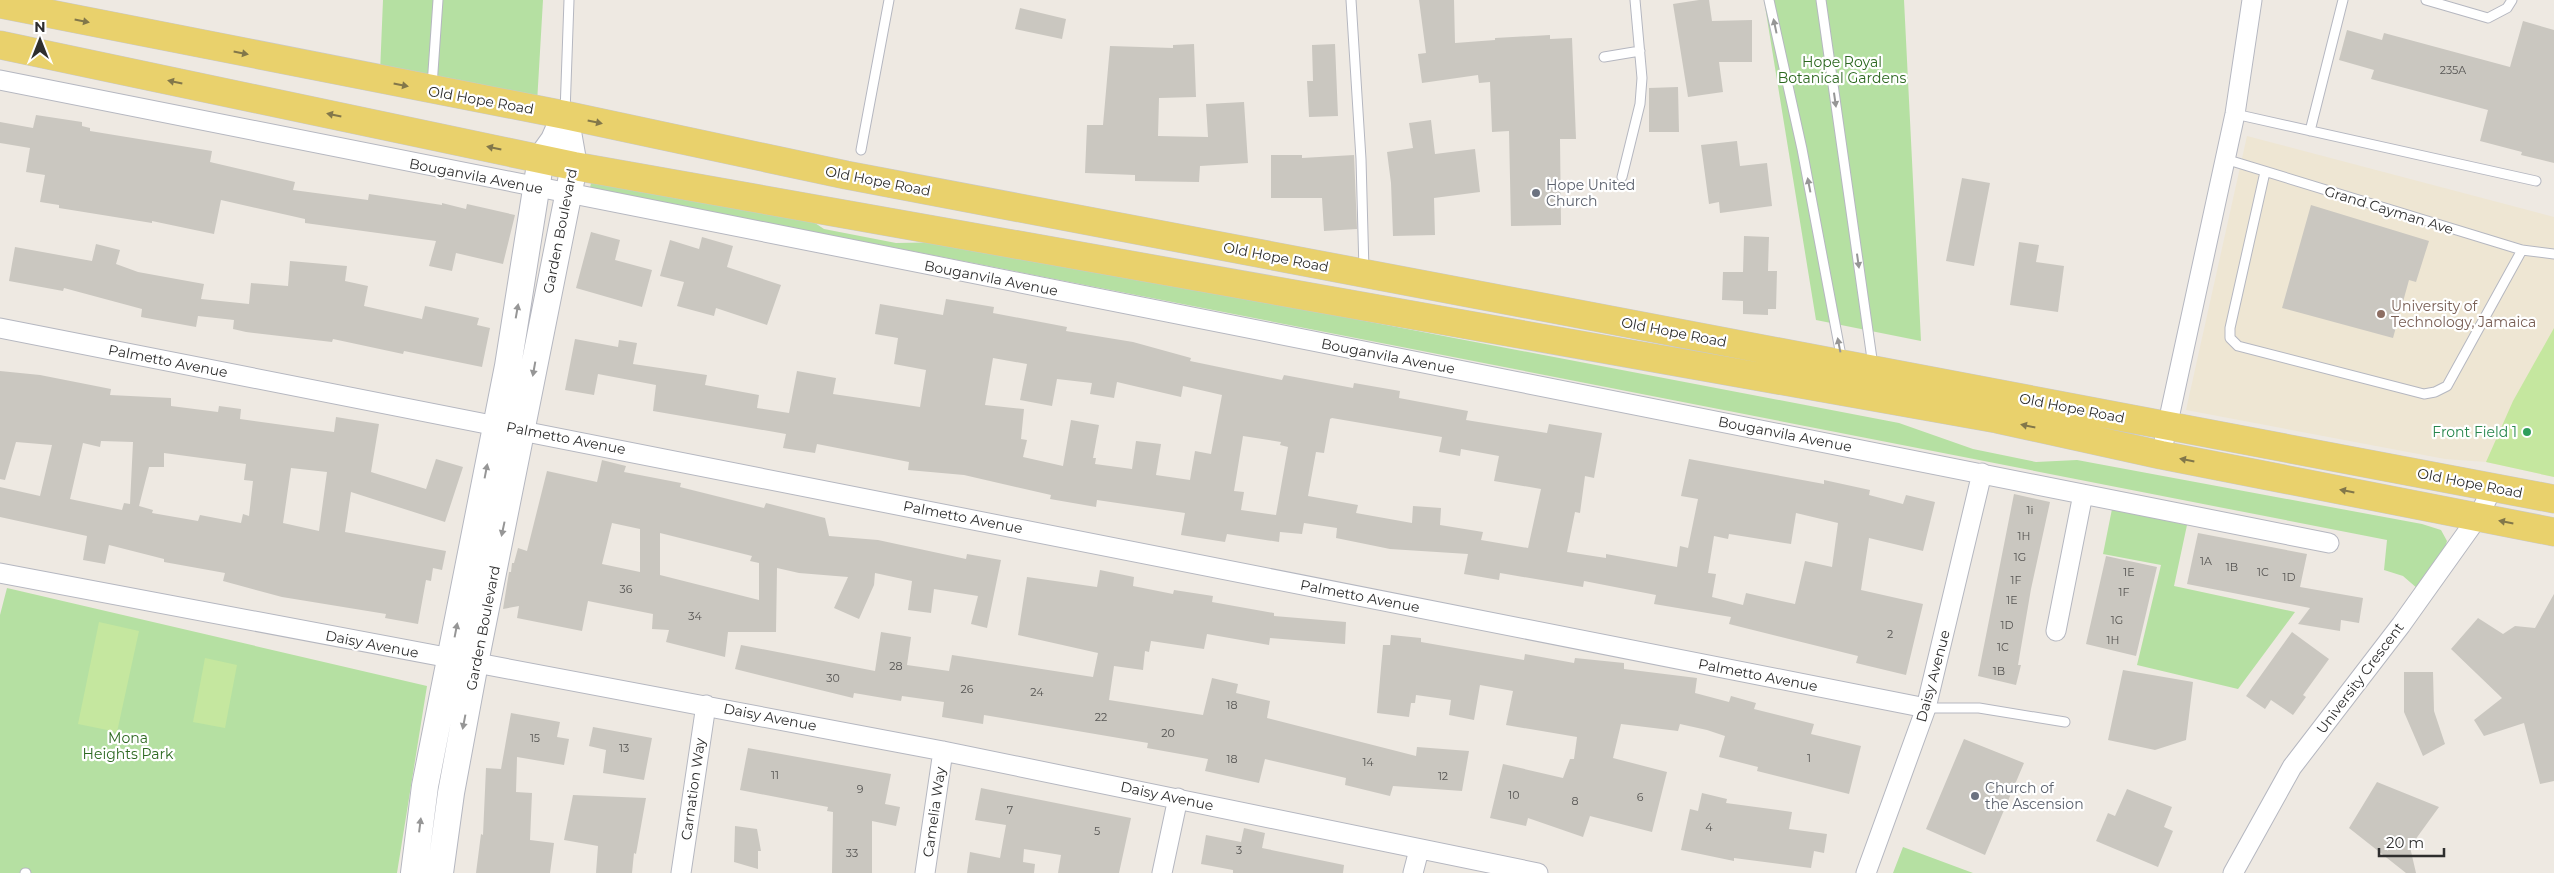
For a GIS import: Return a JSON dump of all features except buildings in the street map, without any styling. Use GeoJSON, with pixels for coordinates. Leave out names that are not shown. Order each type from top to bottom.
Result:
{"type":"FeatureCollection","features":[{"type":"Feature","properties":{"kind":"main road","name":"Old Hope Road"},"geometry":{"type":"LineString","coordinates":[[0,4],[432,91],[565,115],[846,175],[1364,273],[1845,379]]}},
{"type":"Feature","properties":{"kind":"main road","name":"Old Hope Road"},"geometry":{"type":"LineString","coordinates":[[0,46],[574,166],[1876,385],[2167,425],[2554,499]]}},
{"type":"Feature","properties":{"kind":"main road","name":"Old Hope Road"},"geometry":{"type":"LineString","coordinates":[[1876,385],[1997,419],[2161,455],[2554,532]]}},
{"type":"Feature","properties":{"kind":"street"},"geometry":{"type":"LineString","coordinates":[[2161,455],[2235,114],[2252,0]]}},
{"type":"Feature","properties":{"kind":"street","name":"Bouganvila Avenue"},"geometry":{"type":"LineString","coordinates":[[0,80],[2329,543]]}},
{"type":"Feature","properties":{"kind":"street","name":"Garden Boulevard"},"geometry":{"type":"LineString","coordinates":[[440,873],[451,793],[463,661],[495,425],[518,306],[541,158],[554,140],[565,115]]}},
{"type":"Feature","properties":{"kind":"street","name":"Garden Boulevard"},"geometry":{"type":"LineString","coordinates":[[414,873],[425,786],[463,661],[523,430],[574,166],[565,115]]}},
{"type":"Feature","properties":{"kind":"street","name":"Palmetto Avenue"},"geometry":{"type":"LineString","coordinates":[[0,328],[1926,708]]}},
{"type":"Feature","properties":{"kind":"street","name":"Daisy Avenue"},"geometry":{"type":"LineString","coordinates":[[1866,873],[1926,708],[1982,473]]}},
{"type":"Feature","properties":{"kind":"street","name":"University Crescent"},"geometry":{"type":"LineString","coordinates":[[2233,873],[2292,768],[2401,625],[2478,517],[2493,487]]}},
{"type":"Feature","properties":{"kind":"street"},"geometry":{"type":"LineString","coordinates":[[2056,631],[2084,494]]}},
{"type":"Feature","properties":{"kind":"street","name":"Daisy Avenue"},"geometry":{"type":"LineString","coordinates":[[0,573],[943,751],[1538,873]]}},
{"type":"Feature","properties":{"kind":"street","name":"Carnation Way"},"geometry":{"type":"LineString","coordinates":[[681,873],[706,705]]}},
{"type":"Feature","properties":{"kind":"street","name":"Camelia Way"},"geometry":{"type":"LineString","coordinates":[[926,873],[943,751]]}},
{"type":"Feature","properties":{"kind":"street"},"geometry":{"type":"LineString","coordinates":[[1162,873],[1178,798]]}},
{"type":"Feature","properties":{"kind":"street"},"geometry":{"type":"LineString","coordinates":[[1413,873],[1419,850]]}},
{"type":"Feature","properties":{"kind":"lane"},"geometry":{"type":"LineString","coordinates":[[432,91],[438,0]]}},
{"type":"Feature","properties":{"kind":"lane"},"geometry":{"type":"LineString","coordinates":[[565,115],[569,0]]}},
{"type":"Feature","properties":{"kind":"lane"},"geometry":{"type":"LineString","coordinates":[[861,150],[889,0]]}},
{"type":"Feature","properties":{"kind":"lane"},"geometry":{"type":"LineString","coordinates":[[1351,0],[1361,159],[1364,273]]}},
{"type":"Feature","properties":{"kind":"lane"},"geometry":{"type":"LineString","coordinates":[[1622,177],[1640,104],[1642,78],[1636,0]]}},
{"type":"Feature","properties":{"kind":"lane"},"geometry":{"type":"LineString","coordinates":[[1769,0],[1802,149],[1845,379]]}},
{"type":"Feature","properties":{"kind":"lane"},"geometry":{"type":"LineString","coordinates":[[1821,0],[1876,385]]}},
{"type":"Feature","properties":{"kind":"lane"},"geometry":{"type":"LineString","coordinates":[[2310,131],[2343,0]]}},
{"type":"Feature","properties":{"kind":"lane"},"geometry":{"type":"LineString","coordinates":[[2426,0],[2488,18],[2507,8],[2512,0]]}},
{"type":"Feature","properties":{"kind":"lane"},"geometry":{"type":"LineString","coordinates":[[1604,56],[1640,51]]}},
{"type":"Feature","properties":{"kind":"lane"},"geometry":{"type":"LineString","coordinates":[[2235,114],[2536,181]]}},
{"type":"Feature","properties":{"kind":"lane","name":"Grand Cayman Ave"},"geometry":{"type":"LineString","coordinates":[[2225,159],[2522,250],[2554,254]]}},
{"type":"Feature","properties":{"kind":"lane"},"geometry":{"type":"LineString","coordinates":[[2265,172],[2230,328],[2230,338],[2238,346],[2424,394],[2435,392],[2447,386],[2522,250]]}},
{"type":"Feature","properties":{"kind":"lane"},"geometry":{"type":"LineString","coordinates":[[1926,708],[1979,708],[2065,722]]}},
{"type":"Feature","properties":{"kind":"shaded area","name":"University of Technology, Jamaica"},"geometry":{"type":"Polygon","coordinates":[[[2247,136],[2554,217],[2554,477],[2486,462],[2445,459],[2186,410],[2247,136]]]}},
{"type":"Feature","properties":{"kind":"green space"},"geometry":{"type":"Polygon","coordinates":[[[383,0],[543,0],[537,103],[380,73],[383,0]]]}},
{"type":"Feature","properties":{"kind":"green space","name":"Hope Royal Botanical Gardens"},"geometry":{"type":"Polygon","coordinates":[[[1764,0],[1904,0],[1921,341],[1816,320],[1764,0]]]}},
{"type":"Feature","properties":{"kind":"green space"},"geometry":{"type":"Polygon","coordinates":[[[591,183],[803,215],[824,229],[896,243],[953,242],[1899,423],[1973,449],[2036,462],[2077,460],[2422,524],[2441,530],[2447,541],[2442,557],[2418,589],[2403,576],[2384,570],[2387,540],[590,188],[591,183]]]}},
{"type":"Feature","properties":{"kind":"green space","name":"Front Field 1"},"geometry":{"type":"Polygon","coordinates":[[[2554,328],[2554,477],[2486,462],[2513,401],[2554,328]]]}},
{"type":"Feature","properties":{"kind":"green space"},"geometry":{"type":"Polygon","coordinates":[[[2112,509],[2187,525],[2174,586],[2295,612],[2238,689],[2137,665],[2161,565],[2103,554],[2112,509]]]}},
{"type":"Feature","properties":{"kind":"green space","name":"Mona Heights Park"},"geometry":{"type":"Polygon","coordinates":[[[7,588],[427,686],[397,873],[0,873],[0,615],[7,588]]]}},
{"type":"Feature","properties":{"kind":"green space"},"geometry":{"type":"Polygon","coordinates":[[[99,622],[139,631],[117,732],[78,724],[99,622]]]}},
{"type":"Feature","properties":{"kind":"green space"},"geometry":{"type":"Polygon","coordinates":[[[205,658],[237,665],[225,728],[193,722],[205,658]]]}},
{"type":"Feature","properties":{"kind":"green space"},"geometry":{"type":"Polygon","coordinates":[[[1903,847],[1973,873],[1893,873],[1903,847]]]}},
{"type":"Feature","properties":{"kind":"place","name":"Hope United Church"},"geometry":{"type":"Point","coordinates":[1536,193]}},
{"type":"Feature","properties":{"kind":"place","name":"University of Technology, Jamaica"},"geometry":{"type":"Point","coordinates":[2381,314]}},
{"type":"Feature","properties":{"kind":"place","name":"Front Field 1"},"geometry":{"type":"Point","coordinates":[2527,432]}},
{"type":"Feature","properties":{"kind":"place","name":"Church of the Ascension"},"geometry":{"type":"Point","coordinates":[1975,796]}}]}
